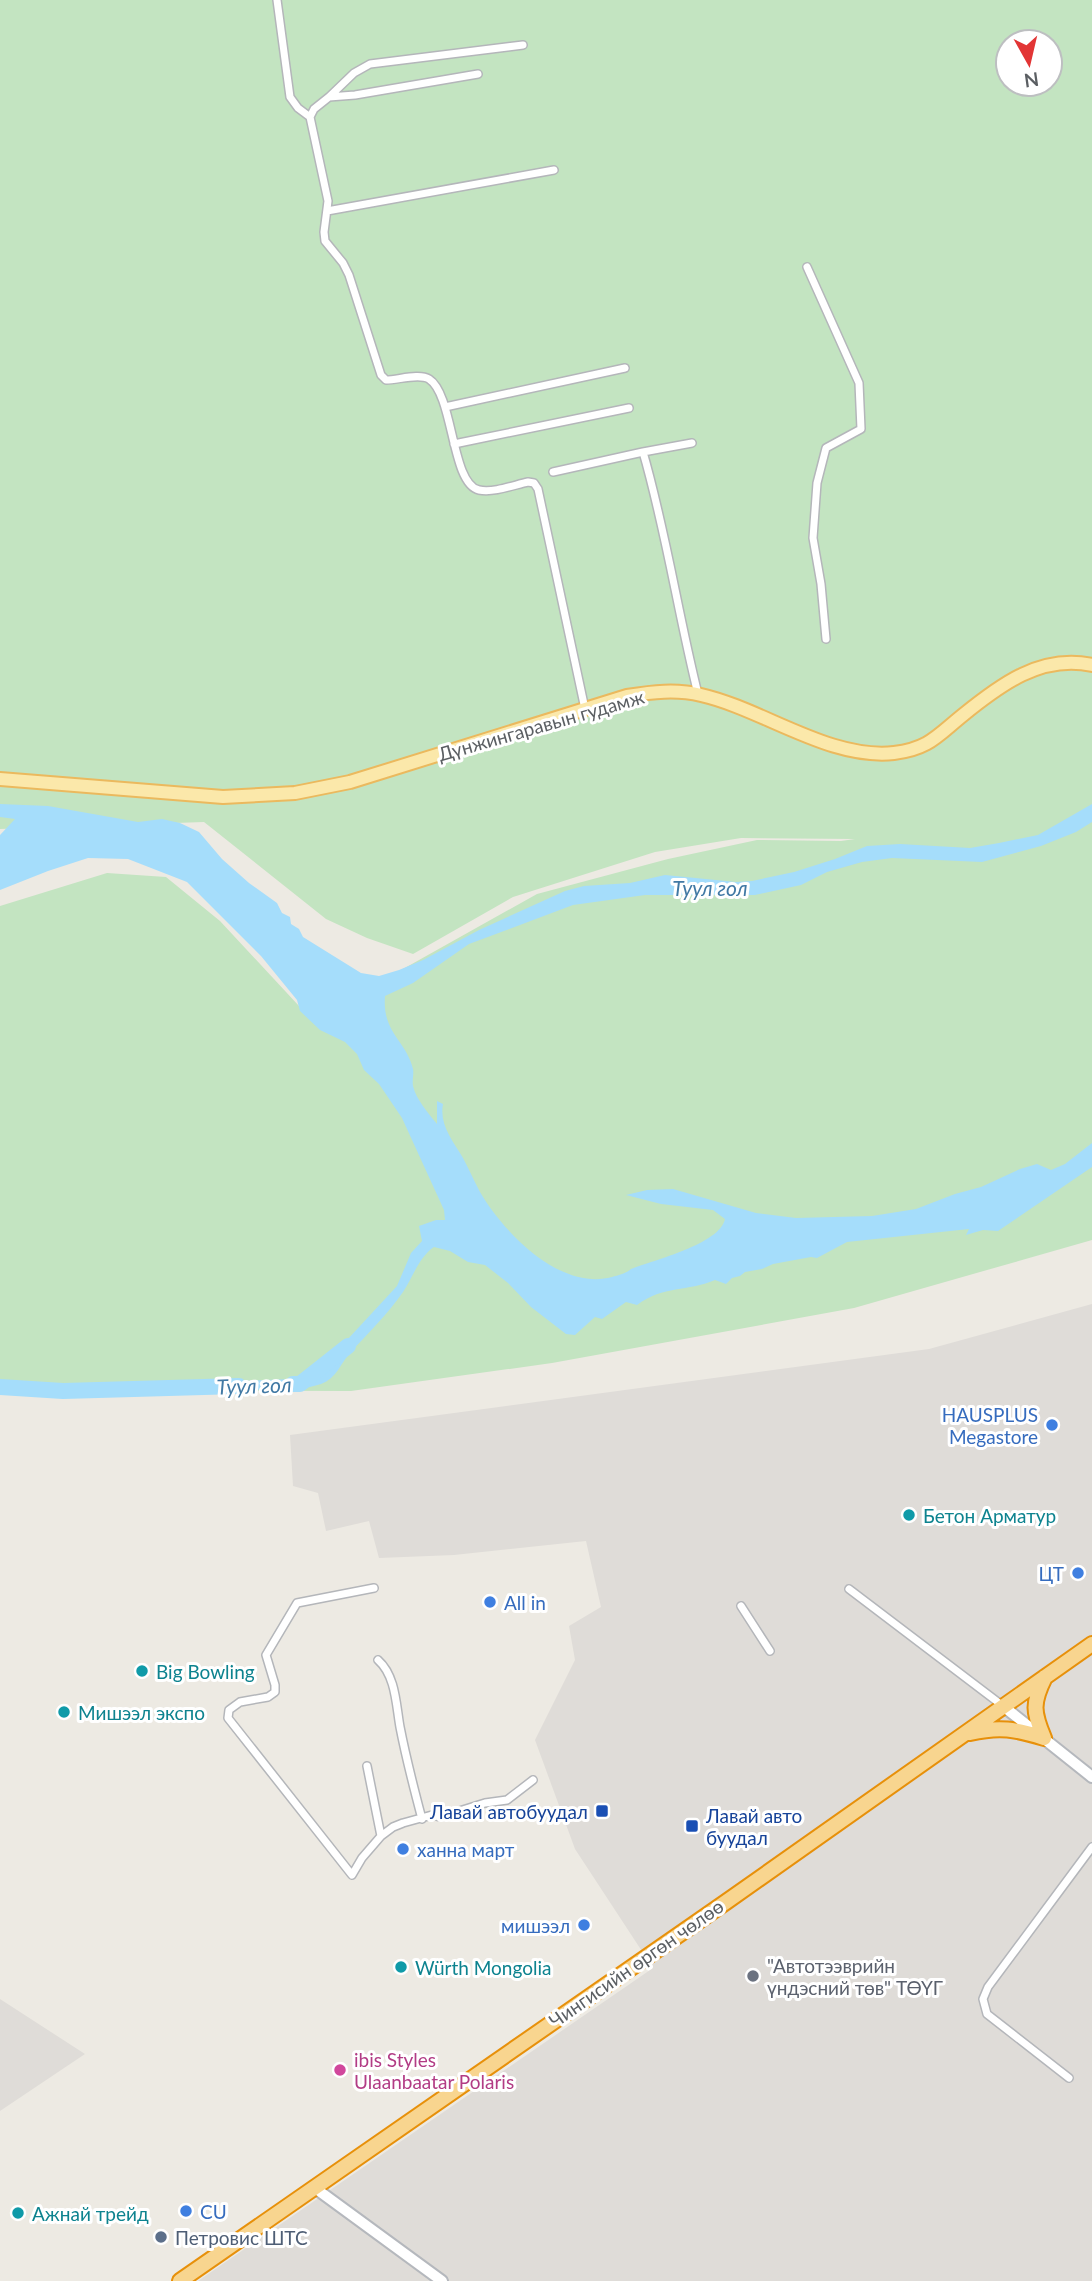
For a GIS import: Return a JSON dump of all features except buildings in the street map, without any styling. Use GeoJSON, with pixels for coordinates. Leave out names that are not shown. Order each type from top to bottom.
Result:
{"type":"FeatureCollection","features":[{"type":"Feature","properties":{"kind":"highway","name":"Чингисийн өргөн чөлөө"},"geometry":{"type":"LineString","coordinates":[[180,2281],[1092,1644]]}},
{"type":"Feature","properties":{"kind":"highway"},"geometry":{"type":"LineString","coordinates":[[1044,1738],[1035,1712],[1037,1694],[1045,1677]]}},
{"type":"Feature","properties":{"kind":"highway"},"geometry":{"type":"LineString","coordinates":[[963,1734],[1005,1728],[1044,1738]]}},
{"type":"Feature","properties":{"kind":"main road","name":"Дүнжингаравын гудамж"},"geometry":{"type":"LineString","coordinates":[[0,779],[223,797],[295,793],[350,782],[627,696],[670,691],[698,694],[837,746],[867,752],[896,753],[936,740],[1001,685],[1030,670],[1066,663],[1092,665]]}},
{"type":"Feature","properties":{"kind":"street"},"geometry":{"type":"LineString","coordinates":[[277,0],[290,97],[298,108],[310,117]]}},
{"type":"Feature","properties":{"kind":"street"},"geometry":{"type":"LineString","coordinates":[[523,45],[370,64],[314,108],[310,117],[327,190],[325,241],[349,275],[381,375],[386,380],[426,377],[432,381],[445,407],[466,480],[476,489],[485,491],[528,482],[534,483],[538,489],[585,709]]}},
{"type":"Feature","properties":{"kind":"street"},"geometry":{"type":"LineString","coordinates":[[329,97],[478,74]]}},
{"type":"Feature","properties":{"kind":"street"},"geometry":{"type":"LineString","coordinates":[[327,211],[554,170]]}},
{"type":"Feature","properties":{"kind":"street"},"geometry":{"type":"LineString","coordinates":[[807,267],[859,383],[861,429],[826,448],[817,483],[813,538],[821,584],[825,639]]}},
{"type":"Feature","properties":{"kind":"street"},"geometry":{"type":"LineString","coordinates":[[445,407],[625,368]]}},
{"type":"Feature","properties":{"kind":"street"},"geometry":{"type":"LineString","coordinates":[[454,444],[628,408]]}},
{"type":"Feature","properties":{"kind":"street"},"geometry":{"type":"LineString","coordinates":[[553,471],[692,443]]}},
{"type":"Feature","properties":{"kind":"street"},"geometry":{"type":"LineString","coordinates":[[643,452],[698,694]]}},
{"type":"Feature","properties":{"kind":"street"},"geometry":{"type":"LineString","coordinates":[[374,1588],[297,1603],[266,1655],[275,1692],[268,1697],[240,1703],[229,1710],[228,1718],[352,1875],[362,1858],[381,1836],[393,1827],[432,1815],[440,1817],[485,1803],[507,1800],[533,1780]]}},
{"type":"Feature","properties":{"kind":"street"},"geometry":{"type":"LineString","coordinates":[[849,1589],[1092,1777]]}},
{"type":"Feature","properties":{"kind":"street"},"geometry":{"type":"LineString","coordinates":[[741,1606],[770,1651]]}},
{"type":"Feature","properties":{"kind":"street"},"geometry":{"type":"LineString","coordinates":[[378,1660],[384,1665],[395,1693],[400,1727],[422,1819]]}},
{"type":"Feature","properties":{"kind":"street"},"geometry":{"type":"LineString","coordinates":[[367,1766],[381,1836]]}},
{"type":"Feature","properties":{"kind":"street"},"geometry":{"type":"LineString","coordinates":[[1069,2078],[987,2014],[983,1999],[988,1987],[1092,1847]]}},
{"type":"Feature","properties":{"kind":"street"},"geometry":{"type":"LineString","coordinates":[[315,2188],[442,2281]]}},
{"type":"Feature","properties":{"kind":"shaded area"},"geometry":{"type":"Polygon","coordinates":[[[1092,1304],[1092,2281],[198,2281],[653,1968],[575,1849],[535,1740],[575,1660],[569,1626],[601,1607],[586,1541],[454,1555],[379,1558],[369,1521],[326,1531],[318,1493],[293,1486],[290,1435],[929,1349],[1092,1304]]]}},
{"type":"Feature","properties":{"kind":"shaded area"},"geometry":{"type":"Polygon","coordinates":[[[0,1999],[85,2054],[0,2111],[0,1999]]]}},
{"type":"Feature","properties":{"kind":"green space"},"geometry":{"type":"Polygon","coordinates":[[[0,0],[1092,0],[1092,1240],[854,1308],[552,1363],[351,1391],[0,1390],[0,906],[107,873],[166,877],[220,921],[312,1020],[537,894],[668,859],[757,840],[855,839],[741,838],[655,852],[513,897],[413,954],[367,938],[326,919],[204,822],[0,829],[0,0]]]}},
{"type":"Feature","properties":{"kind":"water"},"geometry":{"type":"Polygon","coordinates":[[[0,804],[48,806],[138,822],[162,819],[180,823],[199,832],[222,859],[277,903],[282,913],[290,917],[291,924],[299,929],[303,937],[361,973],[379,976],[423,960],[479,930],[565,891],[584,886],[630,883],[665,875],[752,881],[794,872],[867,846],[900,844],[970,848],[1038,835],[1092,804],[1092,822],[1076,832],[1041,846],[982,862],[892,858],[862,862],[827,872],[801,885],[755,895],[645,895],[573,905],[469,944],[413,983],[385,996],[385,1009],[391,1028],[410,1059],[417,1096],[437,1124],[437,1101],[443,1104],[443,1119],[448,1132],[490,1208],[503,1225],[536,1255],[573,1275],[592,1279],[622,1274],[699,1243],[720,1228],[725,1219],[713,1210],[661,1204],[626,1195],[647,1190],[673,1189],[756,1213],[796,1218],[872,1216],[916,1209],[1037,1164],[1051,1170],[1065,1164],[1092,1143],[1092,1167],[998,1231],[983,1230],[966,1235],[969,1229],[847,1242],[817,1258],[773,1264],[745,1272],[726,1284],[715,1280],[666,1291],[637,1305],[626,1302],[602,1319],[595,1317],[575,1335],[566,1334],[531,1307],[508,1283],[485,1265],[468,1262],[450,1251],[434,1247],[420,1262],[391,1308],[326,1381],[311,1387],[285,1390],[218,1389],[219,1382],[293,1379],[319,1375],[397,1286],[411,1253],[422,1241],[419,1226],[445,1220],[444,1210],[402,1118],[379,1084],[364,1070],[357,1054],[345,1042],[320,1030],[300,1011],[297,1000],[261,956],[187,882],[128,859],[88,858],[0,890],[0,835],[15,819],[0,817],[0,804]]]}},
{"type":"Feature","properties":{"kind":"waterway","name":"Туул гол"},"geometry":{"type":"LineString","coordinates":[[293,1384],[300,1384],[348,1346]]}},
{"type":"Feature","properties":{"kind":"waterway","name":"Туул гол"},"geometry":{"type":"LineString","coordinates":[[0,1387],[63,1391],[239,1386]]}},
{"type":"Feature","properties":{"kind":"place","name":"HAUSPLUS Megastore"},"geometry":{"type":"Point","coordinates":[1052,1425]}},
{"type":"Feature","properties":{"kind":"place","name":"Бетон Арматур"},"geometry":{"type":"Point","coordinates":[909,1515]}},
{"type":"Feature","properties":{"kind":"place","name":"ЦТ"},"geometry":{"type":"Point","coordinates":[1078,1573]}},
{"type":"Feature","properties":{"kind":"place","name":"All in"},"geometry":{"type":"Point","coordinates":[490,1602]}},
{"type":"Feature","properties":{"kind":"place","name":"Big Bowling"},"geometry":{"type":"Point","coordinates":[142,1671]}},
{"type":"Feature","properties":{"kind":"place","name":"Мишээл экспо"},"geometry":{"type":"Point","coordinates":[64,1712]}},
{"type":"Feature","properties":{"kind":"place","name":"Лавай автобуудал"},"geometry":{"type":"Point","coordinates":[602,1811]}},
{"type":"Feature","properties":{"kind":"place","name":"Лавай авто буудал"},"geometry":{"type":"Point","coordinates":[692,1826]}},
{"type":"Feature","properties":{"kind":"place","name":"ханна март"},"geometry":{"type":"Point","coordinates":[403,1849]}},
{"type":"Feature","properties":{"kind":"place","name":"мишээл"},"geometry":{"type":"Point","coordinates":[584,1925]}},
{"type":"Feature","properties":{"kind":"place","name":"Würth Mongolia"},"geometry":{"type":"Point","coordinates":[401,1967]}},
{"type":"Feature","properties":{"kind":"place","name":"\"Автотээврийн үндэсний төв\" ТӨҮГ"},"geometry":{"type":"Point","coordinates":[753,1976]}},
{"type":"Feature","properties":{"kind":"place","name":"ibis Styles Ulaanbaatar Polaris"},"geometry":{"type":"Point","coordinates":[340,2070]}},
{"type":"Feature","properties":{"kind":"place","name":"CU"},"geometry":{"type":"Point","coordinates":[186,2211]}},
{"type":"Feature","properties":{"kind":"place","name":"Ажнай трейд"},"geometry":{"type":"Point","coordinates":[18,2213]}},
{"type":"Feature","properties":{"kind":"place","name":"Петровис ШТС"},"geometry":{"type":"Point","coordinates":[161,2237]}}]}
